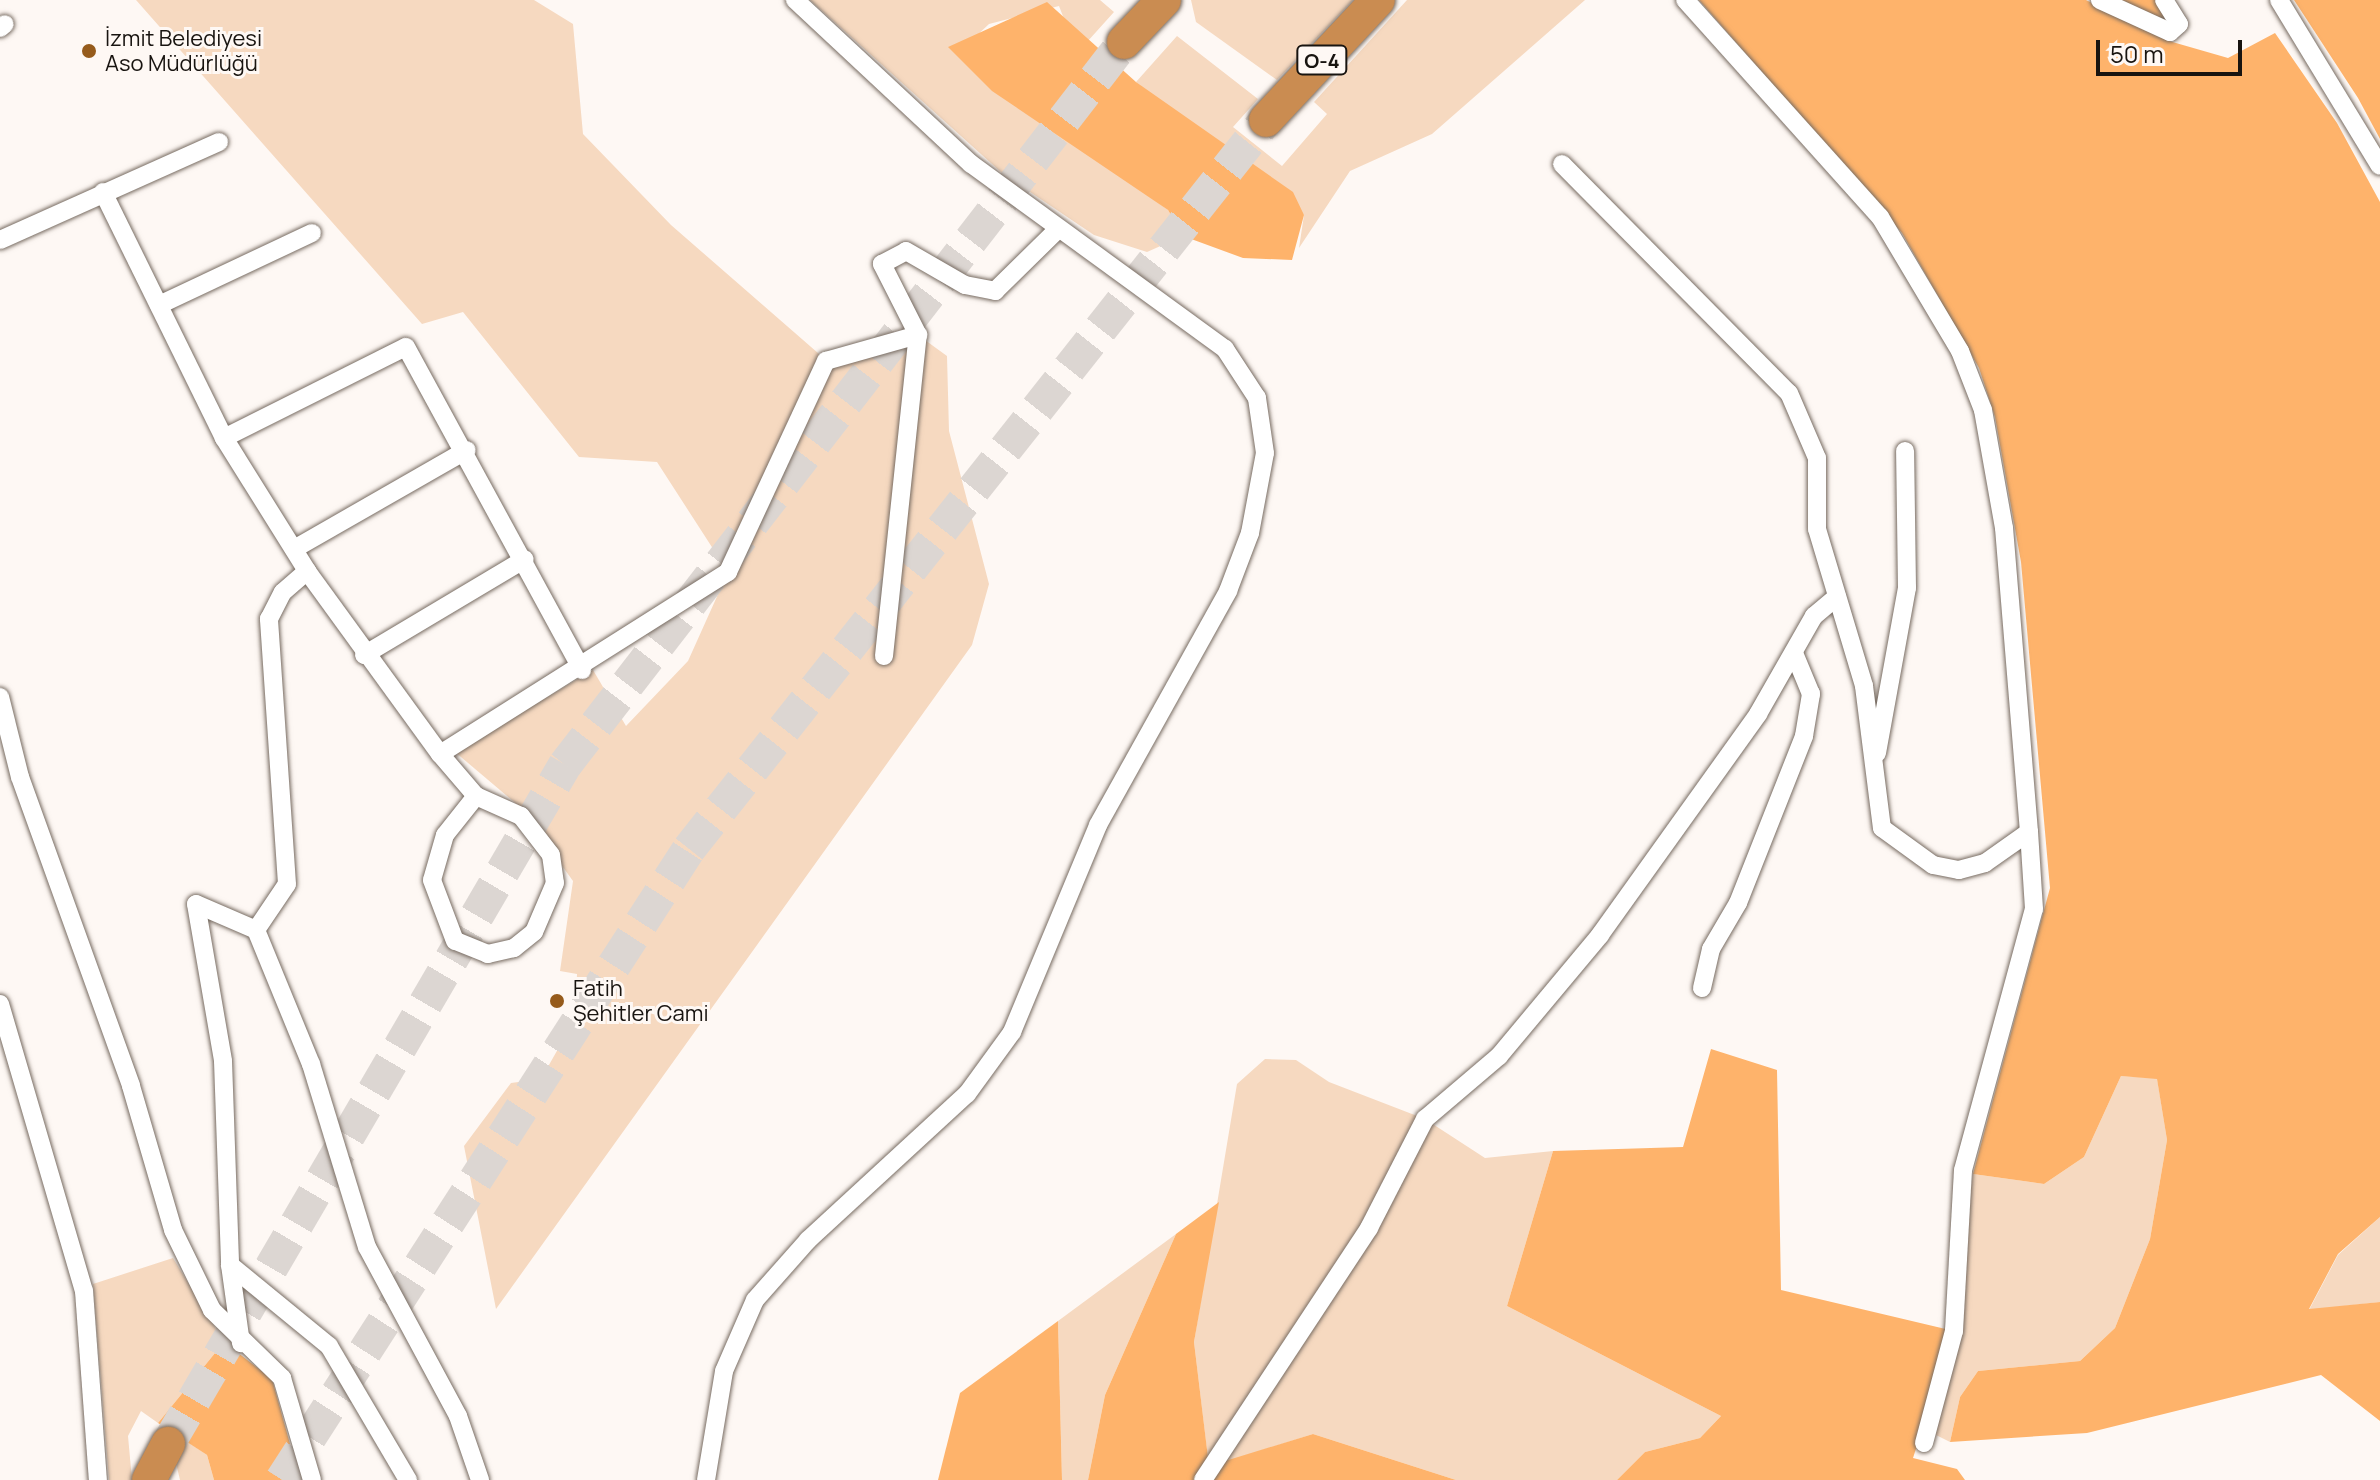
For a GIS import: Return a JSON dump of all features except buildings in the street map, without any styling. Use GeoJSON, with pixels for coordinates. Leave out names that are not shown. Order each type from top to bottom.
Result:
{"type":"FeatureCollection","features":[{"type":"Feature","properties":{"kind":"highway"},"geometry":{"type":"LineString","coordinates":[[1124,42],[1164,0]]}},
{"type":"Feature","properties":{"kind":"highway","name":"O-4"},"geometry":{"type":"LineString","coordinates":[[1266,120],[1378,0]]}},
{"type":"Feature","properties":{"kind":"highway"},"geometry":{"type":"LineString","coordinates":[[149,1480],[168,1444]]}},
{"type":"Feature","properties":{"kind":"street"},"geometry":{"type":"LineString","coordinates":[[706,1480],[724,1371],[755,1300],[991,1065],[1030,994],[1098,825],[1228,591],[1250,533],[1265,453],[1264,426],[1245,375],[1207,335],[1056,231],[971,164],[795,0]]}},
{"type":"Feature","properties":{"kind":"street"},"geometry":{"type":"LineString","coordinates":[[1685,0],[1880,217],[1973,380],[2004,528],[2034,909],[1968,1142],[1954,1331],[1924,1443]]}},
{"type":"Feature","properties":{"kind":"street"},"geometry":{"type":"LineString","coordinates":[[2100,0],[2170,32],[2179,24],[2164,0]]}},
{"type":"Feature","properties":{"kind":"street"},"geometry":{"type":"LineString","coordinates":[[2279,0],[2380,166]]}},
{"type":"Feature","properties":{"kind":"street"},"geometry":{"type":"LineString","coordinates":[[0,240],[219,142]]}},
{"type":"Feature","properties":{"kind":"street"},"geometry":{"type":"LineString","coordinates":[[1562,164],[1789,393],[1817,458],[1817,529],[1864,686],[1882,828],[1933,865],[1959,870],[1985,863],[2029,832]]}},
{"type":"Feature","properties":{"kind":"street"},"geometry":{"type":"LineString","coordinates":[[103,192],[224,438],[307,571],[364,655],[440,754],[476,796],[521,816],[555,871],[534,932],[514,948],[488,954],[455,941],[432,880],[445,835],[476,796]]}},
{"type":"Feature","properties":{"kind":"street"},"geometry":{"type":"LineString","coordinates":[[884,656],[918,335],[883,274],[887,256],[906,251],[965,285],[995,291],[1056,231]]}},
{"type":"Feature","properties":{"kind":"street"},"geometry":{"type":"LineString","coordinates":[[159,305],[312,233]]}},
{"type":"Feature","properties":{"kind":"street"},"geometry":{"type":"LineString","coordinates":[[440,754],[582,670],[728,572],[826,361],[918,335]]}},
{"type":"Feature","properties":{"kind":"street"},"geometry":{"type":"LineString","coordinates":[[224,438],[406,347],[467,450],[582,670]]}},
{"type":"Feature","properties":{"kind":"street"},"geometry":{"type":"LineString","coordinates":[[294,549],[467,450]]}},
{"type":"Feature","properties":{"kind":"street"},"geometry":{"type":"LineString","coordinates":[[1873,769],[1907,588],[1905,451]]}},
{"type":"Feature","properties":{"kind":"street"},"geometry":{"type":"LineString","coordinates":[[364,655],[525,559]]}},
{"type":"Feature","properties":{"kind":"street"},"geometry":{"type":"LineString","coordinates":[[256,930],[287,884],[269,619],[283,592],[307,571]]}},
{"type":"Feature","properties":{"kind":"street"},"geometry":{"type":"LineString","coordinates":[[1203,1480],[1369,1228],[1425,1119],[1489,1067],[1600,935],[1794,653],[1814,616],[1837,597]]}},
{"type":"Feature","properties":{"kind":"street"},"geometry":{"type":"LineString","coordinates":[[1702,988],[1711,949],[1738,903],[1804,736],[1811,694],[1794,653]]}},
{"type":"Feature","properties":{"kind":"street"},"geometry":{"type":"LineString","coordinates":[[0,697],[20,777],[112,1029],[173,1230],[212,1310],[241,1343],[282,1378],[312,1480]]}},
{"type":"Feature","properties":{"kind":"street"},"geometry":{"type":"LineString","coordinates":[[241,1343],[230,1265],[223,1061],[196,904],[256,930],[311,1064],[367,1247],[458,1416],[480,1480]]}},
{"type":"Feature","properties":{"kind":"street"},"geometry":{"type":"LineString","coordinates":[[0,1004],[84,1291],[98,1480]]}},
{"type":"Feature","properties":{"kind":"street"},"geometry":{"type":"LineString","coordinates":[[230,1265],[329,1346],[408,1480]]}},
{"type":"Feature","properties":{"kind":"shaded area"},"geometry":{"type":"Polygon","coordinates":[[[136,0],[534,0],[573,24],[583,134],[671,225],[826,360],[918,335],[947,356],[949,431],[989,584],[972,645],[496,1309],[464,1146],[511,1083],[541,1079],[575,1019],[577,974],[560,971],[573,881],[519,806],[455,752],[593,670],[626,726],[688,661],[728,572],[657,462],[579,457],[463,312],[422,324],[136,0]]]}},
{"type":"Feature","properties":{"kind":"shaded area"},"geometry":{"type":"Polygon","coordinates":[[[810,0],[1100,0],[1114,12],[1087,42],[1066,24],[1059,6],[989,24],[971,41],[949,47],[1168,210],[1183,236],[1147,252],[1094,235],[1002,173],[810,0]]]}},
{"type":"Feature","properties":{"kind":"shaded area"},"geometry":{"type":"Polygon","coordinates":[[[1191,0],[1353,0],[1277,80],[1196,22],[1191,0]]]}},
{"type":"Feature","properties":{"kind":"shaded area"},"geometry":{"type":"Polygon","coordinates":[[[1407,0],[1585,0],[1432,134],[1350,171],[1299,248],[1304,215],[1136,82],[1177,36],[1258,99],[1233,127],[1282,166],[1327,114],[1314,102],[1407,0]]]}},
{"type":"Feature","properties":{"kind":"shaded area"},"geometry":{"type":"Polygon","coordinates":[[[1699,0],[2086,0],[2169,41],[2228,58],[2275,33],[2337,123],[2380,202],[2380,1217],[2338,1254],[2309,1309],[2380,1302],[2380,1421],[2321,1375],[2087,1433],[1950,1442],[1960,1397],[1978,1371],[2080,1361],[2115,1328],[2150,1239],[2167,1140],[2157,1079],[2121,1076],[2084,1157],[2044,1184],[1973,1174],[2050,888],[2021,562],[1995,417],[1979,368],[1902,233],[1699,0]]]}},
{"type":"Feature","properties":{"kind":"shaded area"},"geometry":{"type":"Polygon","coordinates":[[[2113,0],[2155,0],[2166,19],[2158,20],[2113,0]]]}},
{"type":"Feature","properties":{"kind":"shaded area"},"geometry":{"type":"Polygon","coordinates":[[[2294,0],[2380,0],[2380,139],[2358,98],[2294,0]]]}},
{"type":"Feature","properties":{"kind":"shaded area"},"geometry":{"type":"Polygon","coordinates":[[[1047,2],[1136,82],[1293,192],[1304,215],[1292,260],[1243,258],[1183,236],[1168,210],[992,91],[948,47],[1047,2]]]}},
{"type":"Feature","properties":{"kind":"shaded area"},"geometry":{"type":"Polygon","coordinates":[[[1711,1049],[1777,1070],[1781,1290],[1954,1331],[1913,1458],[1957,1469],[1965,1480],[1617,1480],[1645,1452],[1700,1438],[1721,1416],[1507,1306],[1553,1151],[1683,1147],[1711,1049]]]}},
{"type":"Feature","properties":{"kind":"shaded area"},"geometry":{"type":"Polygon","coordinates":[[[1265,1059],[1296,1060],[1329,1082],[1425,1119],[1485,1158],[1553,1151],[1507,1306],[1721,1416],[1700,1438],[1645,1452],[1617,1480],[1456,1480],[1313,1434],[1209,1467],[1194,1342],[1237,1084],[1265,1059]]]}},
{"type":"Feature","properties":{"kind":"shaded area"},"geometry":{"type":"Polygon","coordinates":[[[2121,1076],[2157,1078],[2167,1140],[2150,1239],[2115,1328],[2080,1361],[1978,1371],[1960,1397],[1950,1442],[1936,1435],[1973,1174],[2044,1184],[2084,1157],[2121,1076]]]}},
{"type":"Feature","properties":{"kind":"shaded area"},"geometry":{"type":"Polygon","coordinates":[[[1219,1202],[1194,1342],[1209,1466],[1313,1434],[1456,1480],[1088,1480],[1105,1395],[1176,1234],[1219,1202]]]}},
{"type":"Feature","properties":{"kind":"shaded area"},"geometry":{"type":"Polygon","coordinates":[[[2380,1217],[2380,1302],[2309,1310],[2338,1255],[2380,1217]]]}},
{"type":"Feature","properties":{"kind":"shaded area"},"geometry":{"type":"Polygon","coordinates":[[[1176,1234],[1105,1395],[1088,1480],[1062,1480],[1058,1321],[1176,1234]]]}},
{"type":"Feature","properties":{"kind":"shaded area"},"geometry":{"type":"Polygon","coordinates":[[[173,1258],[224,1342],[158,1423],[141,1411],[128,1436],[132,1480],[109,1480],[93,1284],[173,1258]]]}},
{"type":"Feature","properties":{"kind":"shaded area"},"geometry":{"type":"Polygon","coordinates":[[[1058,1321],[1062,1480],[938,1480],[960,1393],[1058,1321]]]}},
{"type":"Feature","properties":{"kind":"shaded area"},"geometry":{"type":"Polygon","coordinates":[[[224,1342],[272,1379],[300,1480],[214,1480],[207,1455],[158,1423],[224,1342]]]}},
{"type":"Feature","properties":{"kind":"shaded area"},"geometry":{"type":"Polygon","coordinates":[[[188,1442],[207,1455],[214,1480],[180,1480],[176,1463],[188,1442]]]}},
{"type":"Feature","properties":{"kind":"tunnel"},"geometry":{"type":"LineString","coordinates":[[168,1444],[565,765],[1124,42]]}},
{"type":"Feature","properties":{"kind":"tunnel"},"geometry":{"type":"LineString","coordinates":[[282,1480],[689,849],[1266,120]]}},
{"type":"Feature","properties":{"kind":"place","name":"İzmit Belediyesi Aso Müdürlüğü"},"geometry":{"type":"Point","coordinates":[89,51]}},
{"type":"Feature","properties":{"kind":"place","name":"Fatih Şehitler Cami"},"geometry":{"type":"Point","coordinates":[557,1001]}}]}
